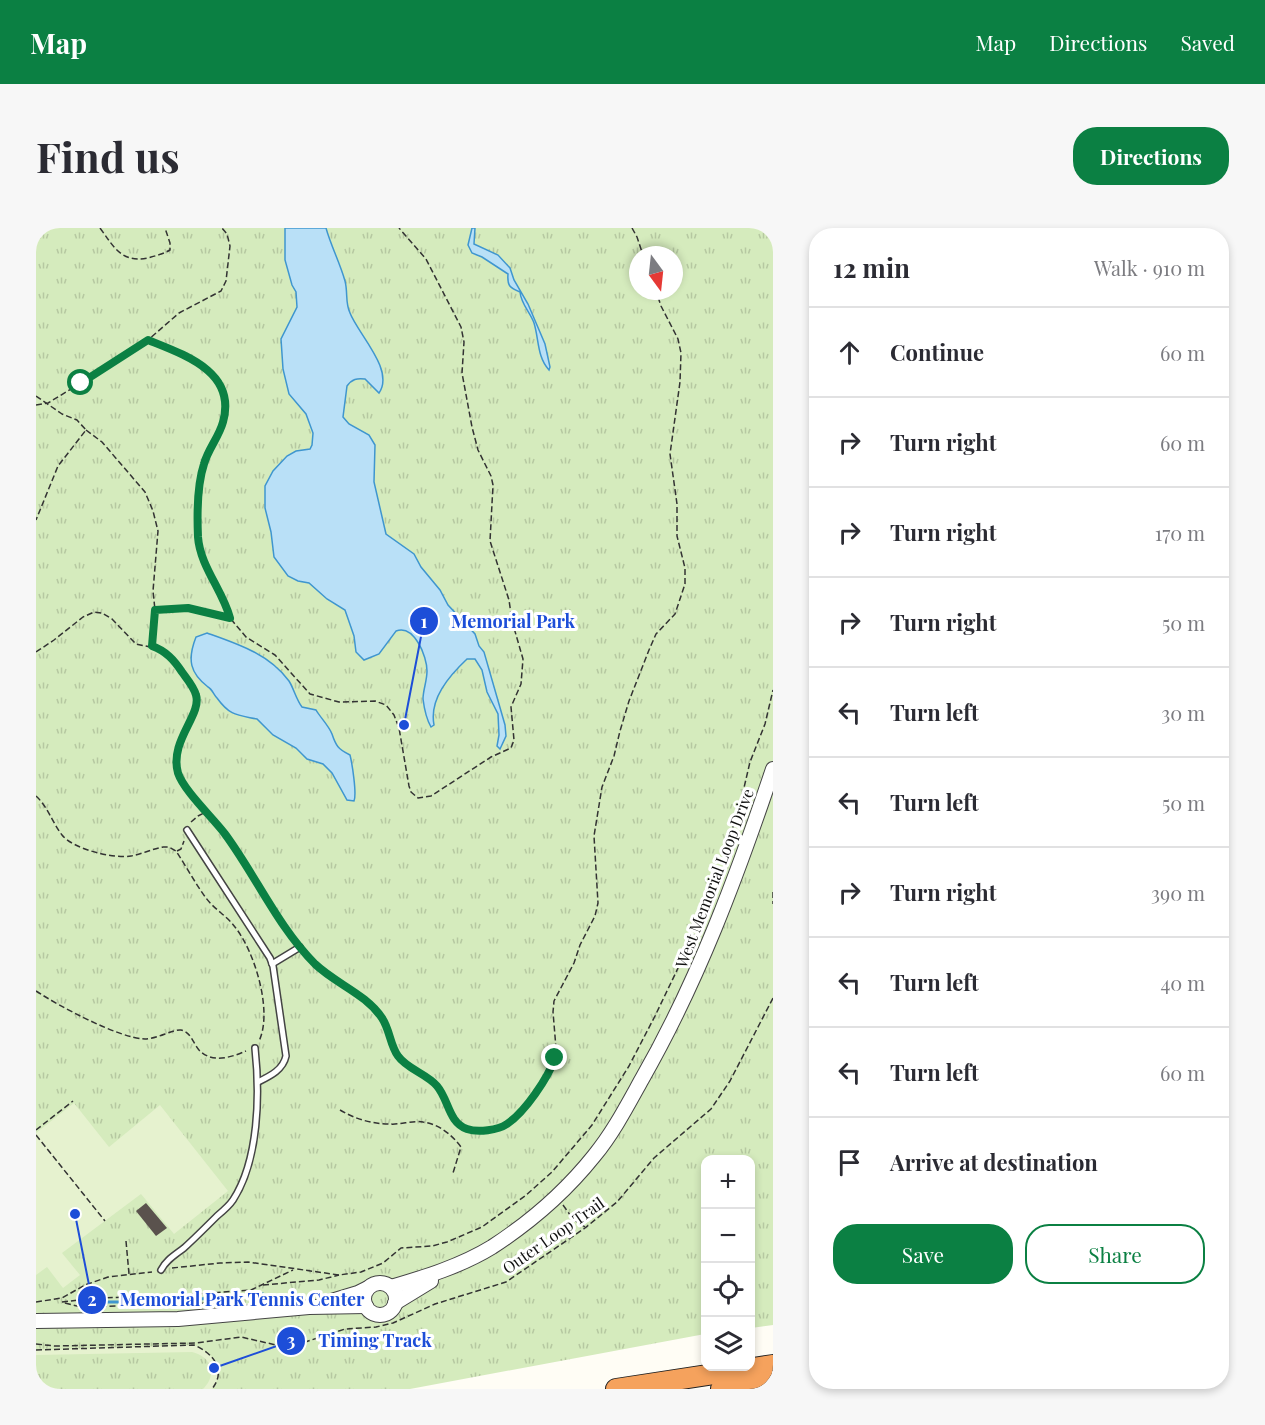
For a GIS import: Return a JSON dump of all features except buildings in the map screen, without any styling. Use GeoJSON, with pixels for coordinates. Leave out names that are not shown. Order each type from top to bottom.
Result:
{"type":"FeatureCollection","features":[{"type":"Feature","properties":{"kind":"highway"},"geometry":{"type":"LineString","coordinates":[[616,1389],[773,1365]]}},
{"type":"Feature","properties":{"kind":"highway"},"geometry":{"type":"LineString","coordinates":[[722,1389],[773,1381]]}},
{"type":"Feature","properties":{"kind":"street","name":"West Memorial Loop Drive"},"geometry":{"type":"LineString","coordinates":[[391,1287],[474,1257],[505,1238],[557,1195],[594,1156],[616,1124],[663,1042],[718,923],[773,769]]}},
{"type":"Feature","properties":{"kind":"street","name":"West Memorial Loop Drive"},"geometry":{"type":"LineString","coordinates":[[395,1303],[455,1265]]}},
{"type":"Feature","properties":{"kind":"street"},"geometry":{"type":"LineString","coordinates":[[309,1308],[358,1293],[368,1288],[380,1283],[391,1287],[395,1293],[395,1303],[389,1312],[374,1314],[366,1306],[364,1296],[368,1288]]}},
{"type":"Feature","properties":{"kind":"street"},"geometry":{"type":"LineString","coordinates":[[36,1321],[178,1319],[309,1308],[366,1306]]}},
{"type":"Feature","properties":{"kind":"lane"},"geometry":{"type":"LineString","coordinates":[[187,830],[272,964],[286,1056],[284,1063],[272,1075],[258,1082]]}},
{"type":"Feature","properties":{"kind":"lane"},"geometry":{"type":"LineString","coordinates":[[272,964],[300,947]]}},
{"type":"Feature","properties":{"kind":"lane"},"geometry":{"type":"LineString","coordinates":[[161,1270],[165,1262],[233,1202],[244,1180],[253,1147],[258,1082],[255,1048]]}},
{"type":"Feature","properties":{"kind":"path"},"geometry":{"type":"LineString","coordinates":[[100,228],[121,254],[136,260],[156,256],[170,250],[165,228]]}},
{"type":"Feature","properties":{"kind":"path"},"geometry":{"type":"LineString","coordinates":[[36,405],[48,403],[148,340],[169,320],[214,296],[224,286],[230,246],[227,234],[222,228]]}},
{"type":"Feature","properties":{"kind":"path"},"geometry":{"type":"LineString","coordinates":[[148,340],[198,364],[219,380],[223,387],[223,421],[202,471],[198,533],[200,551],[230,618],[246,637],[275,654],[310,694],[339,702],[375,701],[386,705],[394,715],[399,728],[411,792],[418,798],[431,796],[491,757],[507,751],[514,744],[512,707],[520,684],[523,659],[509,600],[490,541],[493,485],[478,450],[472,427],[462,373],[462,327],[431,268],[399,228]]}},
{"type":"Feature","properties":{"kind":"path"},"geometry":{"type":"LineString","coordinates":[[632,228],[640,246]]}},
{"type":"Feature","properties":{"kind":"path"},"geometry":{"type":"LineString","coordinates":[[36,652],[83,617],[94,612],[105,614],[112,619],[136,644],[152,646],[170,656],[196,693],[197,701],[178,749],[178,774],[225,835],[300,947],[316,965],[378,1012],[384,1020],[400,1059],[437,1086],[452,1117],[459,1125],[467,1129],[480,1130],[507,1124],[530,1099],[551,1068],[556,1048],[554,1001],[574,963],[580,945],[595,916],[598,903],[594,836],[602,787],[614,756],[629,701],[649,650],[656,634],[675,614],[685,584],[685,568],[677,536],[677,504],[670,454],[682,360],[678,339],[659,300]]}},
{"type":"Feature","properties":{"kind":"path"},"geometry":{"type":"LineString","coordinates":[[36,396],[54,409],[77,420],[102,442],[145,492],[158,531],[153,591],[155,610],[152,646]]}},
{"type":"Feature","properties":{"kind":"path"},"geometry":{"type":"LineString","coordinates":[[36,520],[58,466],[86,430]]}},
{"type":"Feature","properties":{"kind":"path"},"geometry":{"type":"LineString","coordinates":[[155,610],[188,608],[230,618]]}},
{"type":"Feature","properties":{"kind":"path"},"geometry":{"type":"LineString","coordinates":[[262,1285],[319,1280],[370,1269],[383,1263],[401,1248],[432,1246],[447,1242],[482,1227],[525,1196],[552,1172],[592,1125],[645,1036],[704,914],[739,809],[750,762],[765,724],[773,690]]}},
{"type":"Feature","properties":{"kind":"path"},"geometry":{"type":"LineString","coordinates":[[36,796],[47,807],[63,836],[74,844],[98,853],[123,857],[163,847],[176,851],[207,898],[238,931],[254,962],[261,989],[262,1035],[255,1048],[226,1059],[217,1058],[198,1049],[189,1034],[183,1030],[156,1038],[143,1039],[129,1036],[53,1002],[36,991]]}},
{"type":"Feature","properties":{"kind":"path"},"geometry":{"type":"LineString","coordinates":[[773,892],[773,904]]}},
{"type":"Feature","properties":{"kind":"path","name":"Outer Loop Trail"},"geometry":{"type":"LineString","coordinates":[[36,1344],[55,1346],[196,1343],[241,1337],[276,1345],[293,1346],[345,1329],[376,1327],[393,1323],[435,1304],[507,1282],[585,1228],[617,1202],[654,1158],[703,1117],[717,1101],[741,1061],[773,998]]}},
{"type":"Feature","properties":{"kind":"path"},"geometry":{"type":"LineString","coordinates":[[36,1130],[73,1101]]}},
{"type":"Feature","properties":{"kind":"path"},"geometry":{"type":"LineString","coordinates":[[340,1110],[352,1117],[370,1122],[388,1125],[421,1121],[439,1127],[453,1137],[461,1147],[453,1173]]}},
{"type":"Feature","properties":{"kind":"path"},"geometry":{"type":"LineString","coordinates":[[36,1135],[105,1221]]}},
{"type":"Feature","properties":{"kind":"path"},"geometry":{"type":"LineString","coordinates":[[557,1195],[573,1219],[585,1228]]}},
{"type":"Feature","properties":{"kind":"path"},"geometry":{"type":"LineString","coordinates":[[126,1241],[129,1275]]}},
{"type":"Feature","properties":{"kind":"path"},"geometry":{"type":"LineString","coordinates":[[36,1302],[62,1298],[95,1281],[195,1265],[248,1262],[339,1275]]}},
{"type":"Feature","properties":{"kind":"path"},"geometry":{"type":"LineString","coordinates":[[62,1302],[94,1298],[170,1296],[251,1290],[294,1269]]}},
{"type":"Feature","properties":{"kind":"path"},"geometry":{"type":"LineString","coordinates":[[62,1302],[81,1307],[220,1303]]}},
{"type":"Feature","properties":{"kind":"path"},"geometry":{"type":"LineString","coordinates":[[36,1350],[194,1345],[210,1353],[216,1364],[218,1379],[212,1389]]}},
{"type":"Feature","properties":{"kind":"green space"},"geometry":{"type":"Polygon","coordinates":[[[36,228],[773,228],[773,1325],[755,1327],[755,1155],[701,1155],[701,1335],[410,1389],[36,1389],[36,228]]]}},
{"type":"Feature","properties":{"kind":"green space"},"geometry":{"type":"Polygon","coordinates":[[[74,1103],[109,1147],[160,1105],[228,1191],[174,1234],[141,1194],[62,1253],[80,1275],[63,1288],[47,1267],[36,1275],[36,1133],[74,1103]]]}},
{"type":"Feature","properties":{"kind":"green space"},"geometry":{"type":"Polygon","coordinates":[[[194,1345],[212,1357],[216,1363],[218,1375],[212,1389],[203,1389],[210,1378],[208,1362],[199,1354],[192,1352],[36,1355],[36,1350],[194,1345]]]}},
{"type":"Feature","properties":{"kind":"water"},"geometry":{"type":"Polygon","coordinates":[[[285,228],[326,228],[345,281],[348,309],[374,352],[379,363],[383,384],[379,393],[365,379],[355,380],[349,384],[343,417],[349,424],[369,435],[375,445],[374,482],[386,534],[414,554],[448,605],[475,634],[484,652],[505,725],[506,736],[500,749],[497,746],[498,714],[487,692],[482,670],[475,659],[467,659],[442,689],[437,697],[433,715],[434,725],[431,727],[423,699],[427,675],[425,657],[414,637],[402,630],[396,631],[379,654],[364,660],[356,652],[354,636],[345,610],[327,599],[309,583],[288,576],[274,557],[265,508],[265,486],[273,471],[287,456],[296,451],[310,449],[313,433],[306,414],[289,394],[283,369],[281,339],[297,307],[296,292],[285,260],[285,228]]]}},
{"type":"Feature","properties":{"kind":"water"},"geometry":{"type":"Polygon","coordinates":[[[472,228],[475,228],[474,244],[498,255],[510,268],[545,344],[549,370],[542,359],[534,323],[520,292],[510,286],[508,274],[472,253],[468,245],[472,228]]]}},
{"type":"Feature","properties":{"kind":"water"},"geometry":{"type":"Polygon","coordinates":[[[207,633],[252,651],[272,664],[289,681],[302,707],[316,710],[329,728],[338,747],[350,755],[355,785],[354,801],[347,800],[332,773],[323,764],[307,759],[296,748],[273,735],[257,719],[230,712],[211,689],[197,677],[191,659],[193,645],[196,637],[207,633]]]}},
{"type":"Feature","properties":{"kind":"waterway"},"geometry":{"type":"LineString","coordinates":[[78,1302],[162,1302],[263,1294]]}},
{"type":"Feature","properties":{"kind":"place","name":"Memorial Park"},"geometry":{"type":"Point","coordinates":[404,725]}},
{"type":"Feature","properties":{"kind":"place","name":"Memorial Park Tennis Center"},"geometry":{"type":"Point","coordinates":[75,1214]}},
{"type":"Feature","properties":{"kind":"place","name":"Timing Track"},"geometry":{"type":"Point","coordinates":[214,1368]}},
{"type":"Feature","properties":{"kind":"route"},"geometry":{"type":"LineString","coordinates":[[81,383],[148,340],[198,364],[219,380],[223,387],[225,410],[223,421],[202,471],[198,533],[200,551],[230,618],[188,608],[155,610],[152,646],[170,656],[196,693],[194,713],[182,735],[178,749],[178,774],[188,789],[225,835],[301,949],[333,979],[362,998],[378,1012],[384,1020],[400,1059],[437,1086],[452,1117],[459,1125],[473,1131],[507,1124],[541,1084],[555,1058]]}}]}
